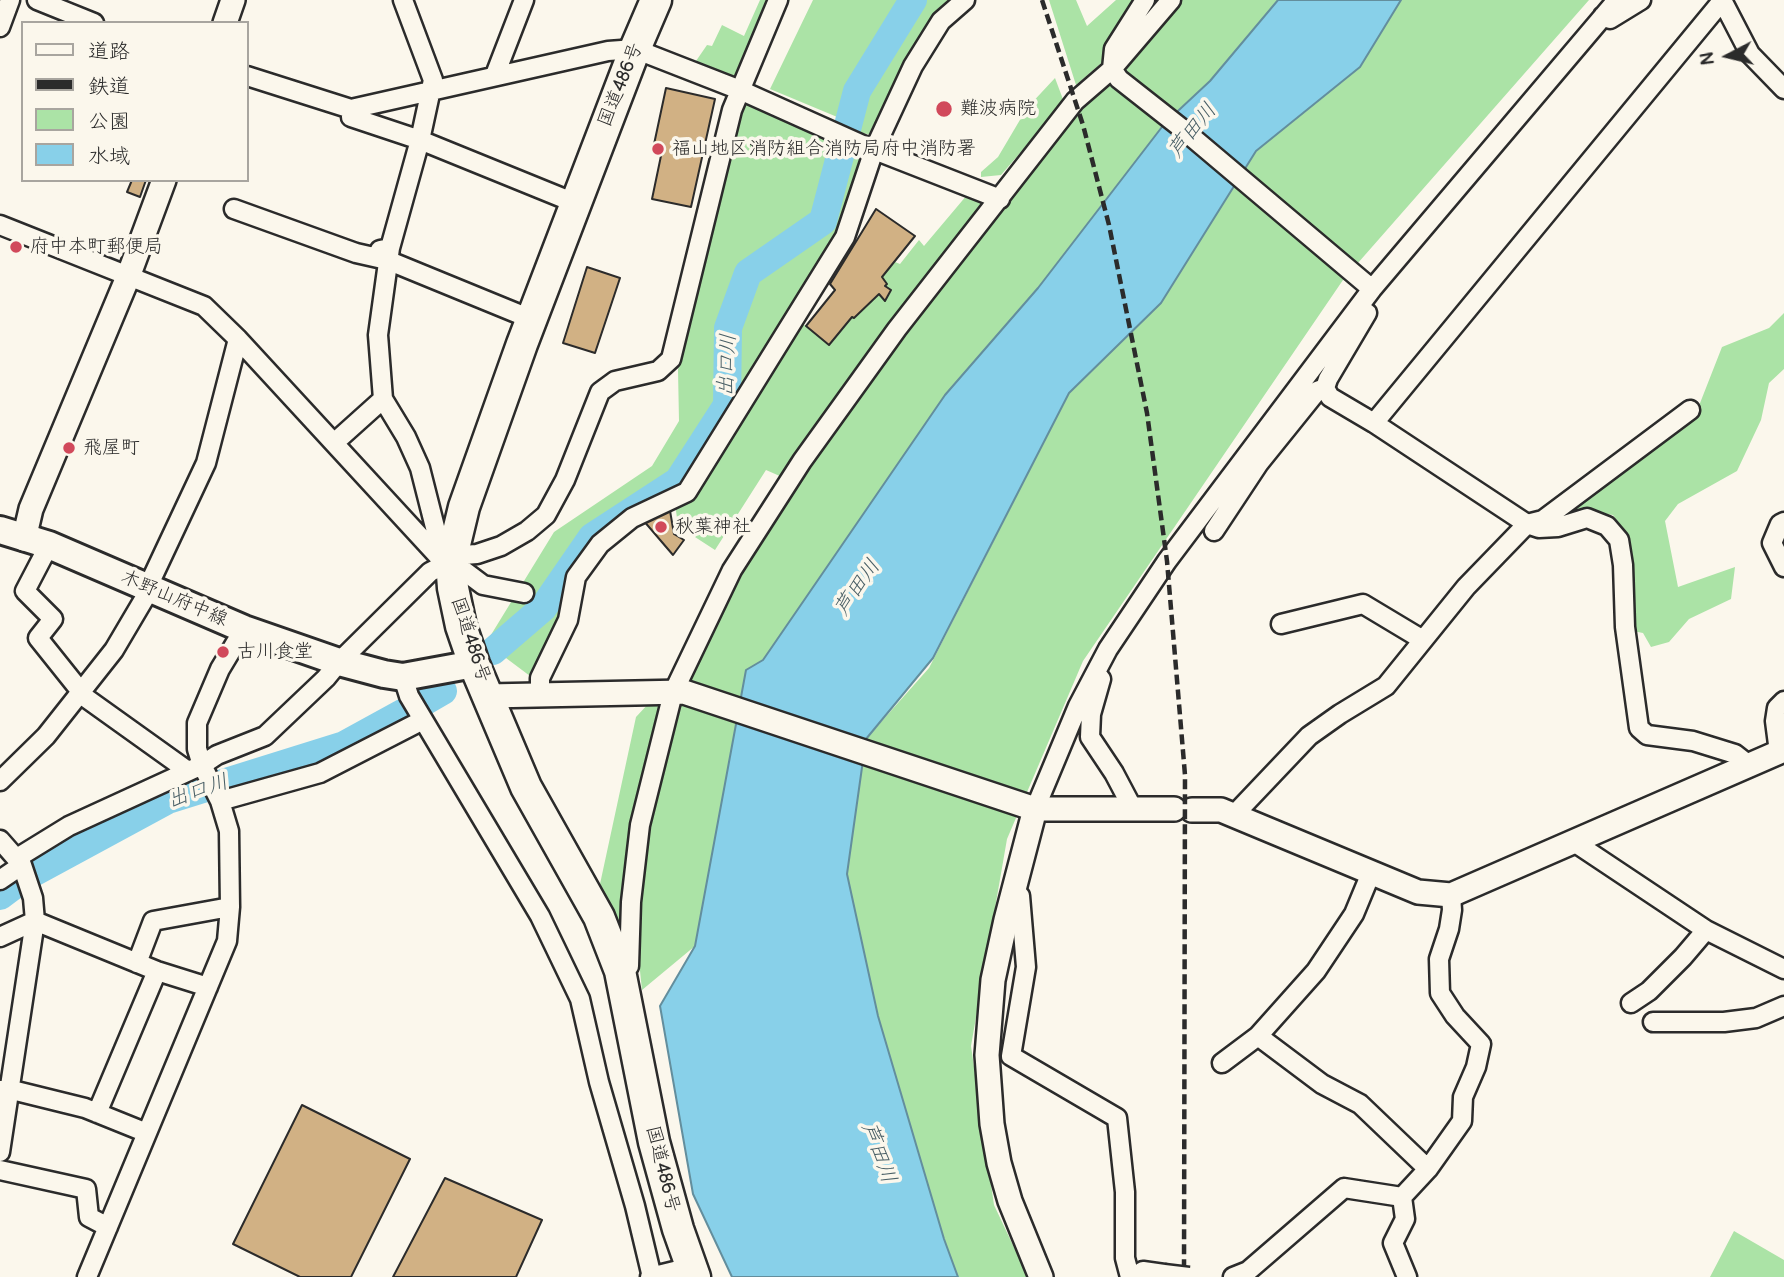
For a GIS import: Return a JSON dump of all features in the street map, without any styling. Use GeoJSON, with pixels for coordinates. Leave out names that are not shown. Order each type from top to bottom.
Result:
{"type":"FeatureCollection","features":[{"type":"Feature","properties":{"kind":"highway","name":"国道486号"},"geometry":{"type":"LineString","coordinates":[[656,0],[531,319],[464,507],[451,561],[453,588],[461,626],[474,664],[526,787],[598,917],[620,971],[654,1142],[693,1272]]}},
{"type":"Feature","properties":{"kind":"main road","name":"木野山府中線"},"geometry":{"type":"LineString","coordinates":[[24,538],[244,629],[339,662],[384,674],[406,686],[474,664]]}},
{"type":"Feature","properties":{"kind":"street"},"geometry":{"type":"LineString","coordinates":[[0,27],[10,0]]}},
{"type":"Feature","properties":{"kind":"street"},"geometry":{"type":"LineString","coordinates":[[37,0],[89,21]]}},
{"type":"Feature","properties":{"kind":"street"},"geometry":{"type":"LineString","coordinates":[[226,21],[233,0]]}},
{"type":"Feature","properties":{"kind":"street"},"geometry":{"type":"LineString","coordinates":[[403,0],[433,80],[420,140],[388,254],[378,335],[383,399],[421,468],[438,539],[451,561]]}},
{"type":"Feature","properties":{"kind":"street"},"geometry":{"type":"LineString","coordinates":[[495,75],[524,0]]}},
{"type":"Feature","properties":{"kind":"street"},"geometry":{"type":"LineString","coordinates":[[0,880],[20,861],[69,826],[195,768],[217,755],[265,736],[430,572],[463,555],[477,554],[501,546],[527,531],[546,515],[565,480],[600,392],[615,381],[658,371],[671,359],[732,110],[744,92],[778,0]]}},
{"type":"Feature","properties":{"kind":"street"},"geometry":{"type":"LineString","coordinates":[[540,695],[540,678],[568,620],[576,578],[600,544],[632,518],[687,492],[845,237],[871,148],[913,66],[940,21],[965,0]]}},
{"type":"Feature","properties":{"kind":"street"},"geometry":{"type":"LineString","coordinates":[[1145,0],[1114,49],[1115,74],[1372,289]]}},
{"type":"Feature","properties":{"kind":"street"},"geometry":{"type":"LineString","coordinates":[[620,971],[629,966],[631,902],[640,825],[678,693],[732,570],[802,461],[897,329],[1075,101],[1115,74],[1171,0]]}},
{"type":"Feature","properties":{"kind":"street"},"geometry":{"type":"LineString","coordinates":[[1617,0],[1372,289],[1325,388],[1330,397],[1527,524],[1539,528],[1558,527],[1587,518],[1607,526],[1619,540],[1623,565],[1625,626],[1639,728],[1647,735],[1693,741],[1735,754],[1749,765]]}},
{"type":"Feature","properties":{"kind":"street"},"geometry":{"type":"LineString","coordinates":[[1603,16],[1611,19],[1641,0]]}},
{"type":"Feature","properties":{"kind":"street"},"geometry":{"type":"LineString","coordinates":[[1374,423],[1722,0],[1750,54],[1784,89]]}},
{"type":"Feature","properties":{"kind":"street"},"geometry":{"type":"LineString","coordinates":[[248,76],[351,109],[608,51],[635,49],[1000,199]]}},
{"type":"Feature","properties":{"kind":"street"},"geometry":{"type":"LineString","coordinates":[[351,109],[351,117],[420,140],[575,203]]}},
{"type":"Feature","properties":{"kind":"street"},"geometry":{"type":"LineString","coordinates":[[87,1277],[227,941],[230,907],[229,831],[220,801],[195,768],[86,698],[38,638],[53,619],[25,591],[24,538],[32,509],[128,277],[163,182]]}},
{"type":"Feature","properties":{"kind":"street"},"geometry":{"type":"LineString","coordinates":[[234,209],[356,253],[388,254],[531,319]]}},
{"type":"Feature","properties":{"kind":"street"},"geometry":{"type":"LineString","coordinates":[[0,225],[204,306],[238,339],[438,556],[451,561],[483,585],[524,593]]}},
{"type":"Feature","properties":{"kind":"street"},"geometry":{"type":"LineString","coordinates":[[1041,1277],[1010,1201],[999,1163],[992,1124],[987,1055],[993,980],[1030,808],[1108,649],[1167,561],[1364,308]]}},
{"type":"Feature","properties":{"kind":"street"},"geometry":{"type":"LineString","coordinates":[[0,781],[46,736],[114,650],[150,589],[152,578],[206,463],[238,339]]}},
{"type":"Feature","properties":{"kind":"street"},"geometry":{"type":"LineString","coordinates":[[1214,531],[1259,463],[1317,391],[1325,388]]}},
{"type":"Feature","properties":{"kind":"street"},"geometry":{"type":"LineString","coordinates":[[334,443],[383,399]]}},
{"type":"Feature","properties":{"kind":"street"},"geometry":{"type":"LineString","coordinates":[[1234,815],[1309,736],[1340,713],[1386,686],[1466,587],[1527,524],[1544,520],[1690,410]]}},
{"type":"Feature","properties":{"kind":"street"},"geometry":{"type":"LineString","coordinates":[[1784,522],[1780,524],[1772,543],[1784,567]]}},
{"type":"Feature","properties":{"kind":"street"},"geometry":{"type":"LineString","coordinates":[[1281,624],[1363,604],[1423,640]]}},
{"type":"Feature","properties":{"kind":"street"},"geometry":{"type":"LineString","coordinates":[[195,768],[197,723],[220,669],[244,629]]}},
{"type":"Feature","properties":{"kind":"street"},"geometry":{"type":"LineString","coordinates":[[1100,665],[1103,671],[1091,713],[1090,737],[1114,773],[1133,809]]}},
{"type":"Feature","properties":{"kind":"street"},"geometry":{"type":"LineString","coordinates":[[406,686],[423,720],[540,916],[580,999],[599,1082],[635,1206],[651,1277],[693,1272]]}},
{"type":"Feature","properties":{"kind":"street"},"geometry":{"type":"LineString","coordinates":[[488,696],[678,693],[1030,808],[1221,810],[1418,892],[1451,895],[1782,751],[1775,720],[1777,708],[1784,701]]}},
{"type":"Feature","properties":{"kind":"street"},"geometry":{"type":"LineString","coordinates":[[220,801],[320,773],[423,720]]}},
{"type":"Feature","properties":{"kind":"street"},"geometry":{"type":"LineString","coordinates":[[0,840],[20,861],[33,898],[35,921],[4,1090],[0,1152]]}},
{"type":"Feature","properties":{"kind":"street"},"geometry":{"type":"LineString","coordinates":[[1574,842],[1706,930],[1784,969]]}},
{"type":"Feature","properties":{"kind":"street"},"geometry":{"type":"LineString","coordinates":[[1222,1063],[1258,1036],[1316,971],[1354,914],[1371,873]]}},
{"type":"Feature","properties":{"kind":"street"},"geometry":{"type":"LineString","coordinates":[[1013,892],[1020,896],[1026,967],[1011,1056],[1117,1118],[1125,1192],[1125,1258],[1133,1277],[1143,1271],[1189,1277]]}},
{"type":"Feature","properties":{"kind":"street"},"geometry":{"type":"LineString","coordinates":[[1402,1197],[1428,1169],[1462,1121],[1463,1097],[1476,1067],[1481,1044],[1455,1016],[1440,993],[1439,958],[1449,929],[1451,895]]}},
{"type":"Feature","properties":{"kind":"street"},"geometry":{"type":"LineString","coordinates":[[136,963],[152,921],[230,907]]}},
{"type":"Feature","properties":{"kind":"street"},"geometry":{"type":"LineString","coordinates":[[0,937],[35,921],[136,963],[208,987]]}},
{"type":"Feature","properties":{"kind":"street"},"geometry":{"type":"LineString","coordinates":[[1631,1003],[1675,966],[1706,930]]}},
{"type":"Feature","properties":{"kind":"street"},"geometry":{"type":"LineString","coordinates":[[97,1113],[157,971]]}},
{"type":"Feature","properties":{"kind":"street"},"geometry":{"type":"LineString","coordinates":[[1653,1022],[1756,1018],[1784,1006]]}},
{"type":"Feature","properties":{"kind":"street"},"geometry":{"type":"LineString","coordinates":[[1258,1036],[1322,1084],[1360,1104],[1428,1169]]}},
{"type":"Feature","properties":{"kind":"street"},"geometry":{"type":"LineString","coordinates":[[4,1090],[97,1113],[147,1133]]}},
{"type":"Feature","properties":{"kind":"street"},"geometry":{"type":"LineString","coordinates":[[0,1170],[86,1189],[89,1217],[108,1227]]}},
{"type":"Feature","properties":{"kind":"street"},"geometry":{"type":"LineString","coordinates":[[1233,1277],[1248,1271],[1344,1188],[1402,1197]]}},
{"type":"Feature","properties":{"kind":"street"},"geometry":{"type":"LineString","coordinates":[[1402,1197],[1405,1219],[1392,1243],[1407,1277]]}},
{"type":"Feature","properties":{"kind":"green space"},"geometry":{"type":"Polygon","coordinates":[[[760,0],[790,0],[736,81],[696,61],[707,45],[712,46],[722,25],[744,36],[760,0]]]}},
{"type":"Feature","properties":{"kind":"green space"},"geometry":{"type":"Polygon","coordinates":[[[813,0],[903,0],[880,32],[842,119],[770,89],[813,0]]]}},
{"type":"Feature","properties":{"kind":"green space"},"geometry":{"type":"Polygon","coordinates":[[[921,0],[950,0],[939,12],[872,135],[853,131],[865,89],[921,0]]]}},
{"type":"Feature","properties":{"kind":"green space"},"geometry":{"type":"Polygon","coordinates":[[[1049,0],[1076,0],[1087,26],[1116,0],[1140,0],[1107,58],[1076,85],[1049,0]]]}},
{"type":"Feature","properties":{"kind":"green space"},"geometry":{"type":"Polygon","coordinates":[[[1178,0],[1278,0],[1210,81],[1177,111],[1125,72],[1125,63],[1178,0]]]}},
{"type":"Feature","properties":{"kind":"green space"},"geometry":{"type":"Polygon","coordinates":[[[1401,0],[1589,0],[1343,280],[1083,661],[1007,839],[971,1046],[994,1205],[1028,1277],[958,1277],[944,1239],[878,1016],[847,874],[866,739],[929,668],[1069,393],[1161,303],[1256,151],[1360,67],[1401,0]]]}},
{"type":"Feature","properties":{"kind":"green space"},"geometry":{"type":"Polygon","coordinates":[[[1055,78],[1064,102],[1001,175],[981,177],[981,172],[998,157],[1027,108],[1055,78]]]}},
{"type":"Feature","properties":{"kind":"green space"},"geometry":{"type":"Polygon","coordinates":[[[1113,81],[1165,123],[1038,288],[763,660],[746,670],[695,946],[642,990],[636,933],[645,834],[674,718],[688,675],[736,579],[820,446],[1073,113],[1113,81]]]}},
{"type":"Feature","properties":{"kind":"green space"},"geometry":{"type":"Polygon","coordinates":[[[746,100],[865,157],[841,229],[683,487],[599,537],[534,679],[486,643],[554,532],[652,466],[679,421],[678,370],[691,292],[741,107],[746,100]]]}},
{"type":"Feature","properties":{"kind":"green space"},"geometry":{"type":"Polygon","coordinates":[[[967,195],[981,196],[985,205],[782,477],[766,470],[715,550],[678,526],[675,503],[689,496],[803,324],[830,345],[852,317],[879,294],[886,300],[891,291],[885,286],[882,277],[895,262],[900,264],[919,240],[924,246],[967,195]]]}},
{"type":"Feature","properties":{"kind":"green space"},"geometry":{"type":"Polygon","coordinates":[[[1784,313],[1784,369],[1769,383],[1761,420],[1737,471],[1678,504],[1665,521],[1678,587],[1735,567],[1731,599],[1689,619],[1669,642],[1651,647],[1643,633],[1628,630],[1631,577],[1625,532],[1613,515],[1570,509],[1693,421],[1722,347],[1769,328],[1784,313]]]}},
{"type":"Feature","properties":{"kind":"green space"},"geometry":{"type":"Polygon","coordinates":[[[649,703],[659,705],[642,780],[622,940],[600,884],[636,717],[649,703]]]}},
{"type":"Feature","properties":{"kind":"green space"},"geometry":{"type":"Polygon","coordinates":[[[1734,1231],[1784,1260],[1784,1277],[1710,1277],[1734,1231]]]}},
{"type":"Feature","properties":{"kind":"water","name":"芦田川"},"geometry":{"type":"Polygon","coordinates":[[[1278,0],[1401,0],[1360,67],[1256,151],[1161,303],[1069,393],[933,658],[866,739],[847,874],[878,1016],[944,1239],[958,1277],[732,1277],[693,1194],[660,1006],[695,946],[746,670],[763,660],[945,395],[1038,288],[1165,123],[1210,81],[1278,0]]]}},
{"type":"Feature","properties":{"kind":"building"},"geometry":{"type":"Polygon","coordinates":[[[666,88],[715,99],[691,207],[652,199],[662,151],[653,149],[666,88]]]}},
{"type":"Feature","properties":{"kind":"building"},"geometry":{"type":"Polygon","coordinates":[[[131,182],[145,182],[140,197],[127,192],[131,182]]]}},
{"type":"Feature","properties":{"kind":"building"},"geometry":{"type":"Polygon","coordinates":[[[876,209],[915,236],[882,277],[887,284],[885,286],[891,290],[885,301],[879,294],[852,317],[829,345],[806,326],[835,290],[830,284],[876,209]]]}},
{"type":"Feature","properties":{"kind":"building"},"geometry":{"type":"Polygon","coordinates":[[[587,267],[620,278],[595,353],[563,343],[587,267]]]}},
{"type":"Feature","properties":{"kind":"building","name":"秋葉神社"},"geometry":{"type":"Polygon","coordinates":[[[669,505],[674,534],[684,540],[673,555],[643,520],[669,505]]]}},
{"type":"Feature","properties":{"kind":"building"},"geometry":{"type":"Polygon","coordinates":[[[302,1105],[410,1159],[351,1277],[300,1277],[233,1244],[302,1105]]]}},
{"type":"Feature","properties":{"kind":"building"},"geometry":{"type":"Polygon","coordinates":[[[445,1178],[542,1220],[516,1277],[393,1277],[445,1178]]]}},
{"type":"Feature","properties":{"kind":"waterway","name":"出口川"},"geometry":{"type":"LineString","coordinates":[[493,651],[543,608],[592,537],[678,481],[727,405],[728,328],[748,273],[823,221],[857,91],[913,0]]}},
{"type":"Feature","properties":{"kind":"waterway","name":"出口川"},"geometry":{"type":"LineString","coordinates":[[424,702],[443,691]]}},
{"type":"Feature","properties":{"kind":"waterway","name":"出口川"},"geometry":{"type":"LineString","coordinates":[[0,896],[24,878],[168,800],[344,745],[406,711]]}},
{"type":"Feature","properties":{"kind":"railway"},"geometry":{"type":"LineString","coordinates":[[1042,0],[1083,125],[1109,225],[1147,413],[1167,561],[1185,775],[1184,1277]]}},
{"type":"Feature","properties":{"kind":"place","name":"難波病院"},"geometry":{"type":"Point","coordinates":[944,109]}},
{"type":"Feature","properties":{"kind":"place","name":"福山地区消防組合消防局府中消防署"},"geometry":{"type":"Point","coordinates":[658,149]}},
{"type":"Feature","properties":{"kind":"place","name":"府中本町郵便局"},"geometry":{"type":"Point","coordinates":[16,247]}},
{"type":"Feature","properties":{"kind":"place","name":"飛屋町"},"geometry":{"type":"Point","coordinates":[69,448]}},
{"type":"Feature","properties":{"kind":"place","name":"秋葉神社"},"geometry":{"type":"Point","coordinates":[661,527]}},
{"type":"Feature","properties":{"kind":"place","name":"古川食堂"},"geometry":{"type":"Point","coordinates":[223,652]}}]}
